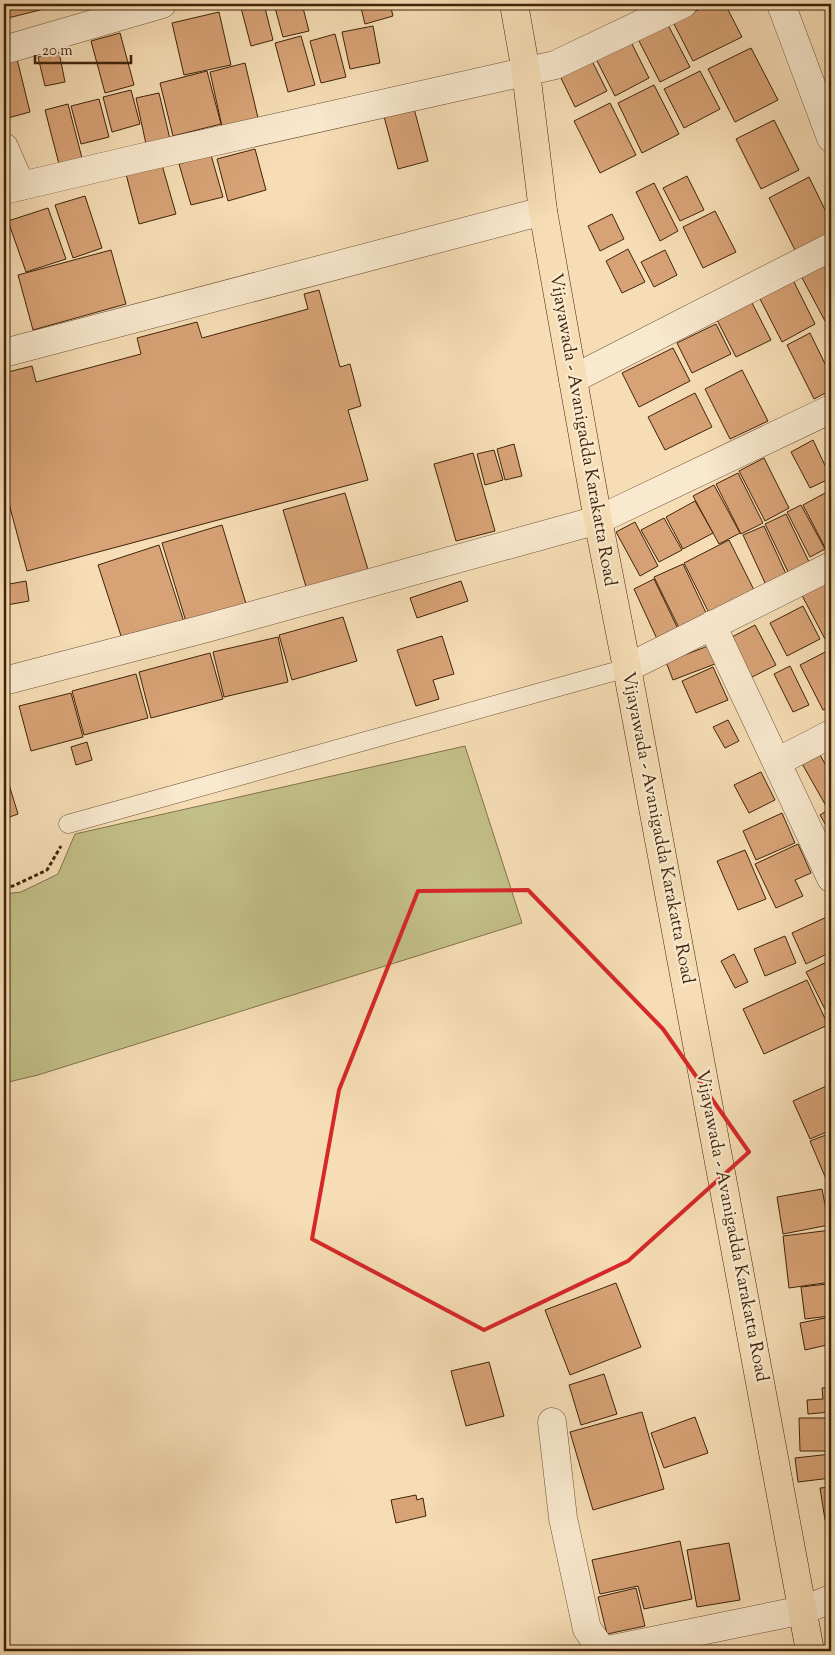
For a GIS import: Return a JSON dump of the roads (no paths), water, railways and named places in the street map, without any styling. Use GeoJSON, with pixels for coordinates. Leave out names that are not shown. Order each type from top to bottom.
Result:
{"type":"FeatureCollection","features":[{"type":"Feature","properties":{"kind":"main road","name":"Vijayawada - Avanigadda Karakatta Road"},"geometry":{"type":"LineString","coordinates":[[514,4],[526,72],[542,211],[810,1651]]}},
{"type":"Feature","properties":{"kind":"street"},"geometry":{"type":"LineString","coordinates":[[4,50],[162,4]]}},
{"type":"Feature","properties":{"kind":"street"},"geometry":{"type":"LineString","coordinates":[[4,147],[12,188],[555,65],[683,4]]}},
{"type":"Feature","properties":{"kind":"street"},"geometry":{"type":"LineString","coordinates":[[781,4],[831,138]]}},
{"type":"Feature","properties":{"kind":"street"},"geometry":{"type":"LineString","coordinates":[[4,353],[542,211]]}},
{"type":"Feature","properties":{"kind":"street"},"geometry":{"type":"LineString","coordinates":[[573,378],[831,247]]}},
{"type":"Feature","properties":{"kind":"street"},"geometry":{"type":"LineString","coordinates":[[4,680],[207,628],[598,520],[831,409]]}},
{"type":"Feature","properties":{"kind":"street"},"geometry":{"type":"LineString","coordinates":[[627,668],[831,566]]}},
{"type":"Feature","properties":{"kind":"street"},"geometry":{"type":"LineString","coordinates":[[712,625],[831,878]]}},
{"type":"Feature","properties":{"kind":"street"},"geometry":{"type":"LineString","coordinates":[[777,762],[831,734]]}},
{"type":"Feature","properties":{"kind":"street"},"geometry":{"type":"LineString","coordinates":[[552,1422],[563,1518],[587,1629],[603,1651],[803,1610],[831,1599]]}},
{"type":"Feature","properties":{"kind":"lane"},"geometry":{"type":"LineString","coordinates":[[68,824],[627,668]]}}]}
